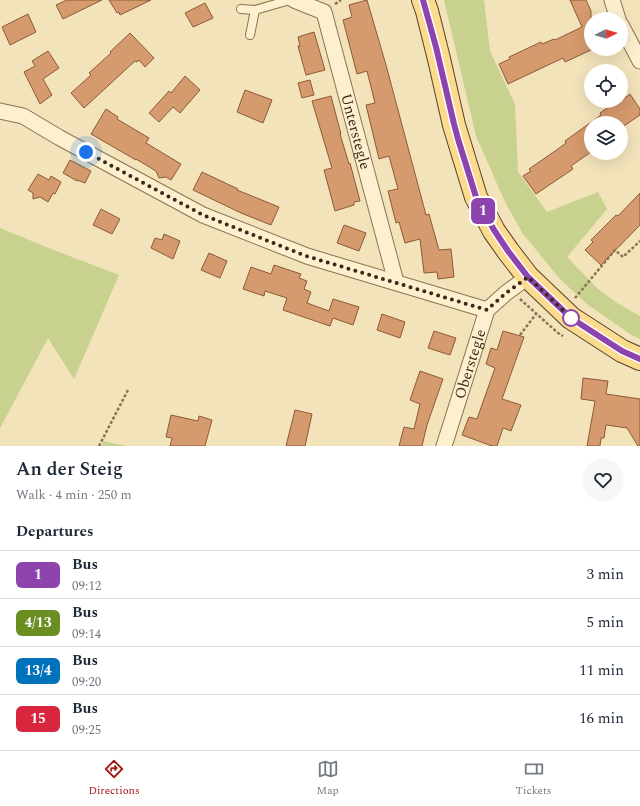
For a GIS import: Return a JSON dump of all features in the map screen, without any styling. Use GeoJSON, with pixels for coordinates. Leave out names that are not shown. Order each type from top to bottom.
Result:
{"type":"FeatureCollection","features":[{"type":"Feature","properties":{"kind":"main road"},"geometry":{"type":"LineString","coordinates":[[423,0],[439,59],[454,124],[476,197],[494,230],[528,277],[571,318],[622,351],[640,359]]}},
{"type":"Feature","properties":{"kind":"street","name":"Unterstegle"},"geometry":{"type":"LineString","coordinates":[[294,0],[324,12],[396,282]]}},
{"type":"Feature","properties":{"kind":"street"},"geometry":{"type":"LineString","coordinates":[[612,0],[616,12]]}},
{"type":"Feature","properties":{"kind":"street"},"geometry":{"type":"LineString","coordinates":[[628,38],[640,61]]}},
{"type":"Feature","properties":{"kind":"street"},"geometry":{"type":"LineString","coordinates":[[0,111],[23,116],[60,138],[203,215],[306,256],[487,310]]}},
{"type":"Feature","properties":{"kind":"street","name":"Oberstegle"},"geometry":{"type":"LineString","coordinates":[[444,446],[487,310],[506,293],[528,277]]}},
{"type":"Feature","properties":{"kind":"lane"},"geometry":{"type":"LineString","coordinates":[[241,9],[255,10],[290,0]]}},
{"type":"Feature","properties":{"kind":"lane"},"geometry":{"type":"LineString","coordinates":[[250,35],[255,10]]}},
{"type":"Feature","properties":{"kind":"path"},"geometry":{"type":"LineString","coordinates":[[569,295],[575,299],[616,250],[624,257],[640,241]]}},
{"type":"Feature","properties":{"kind":"path"},"geometry":{"type":"LineString","coordinates":[[520,335],[536,314]]}},
{"type":"Feature","properties":{"kind":"path"},"geometry":{"type":"LineString","coordinates":[[99,446],[128,390]]}},
{"type":"Feature","properties":{"kind":"green space"},"geometry":{"type":"Polygon","coordinates":[[[444,0],[484,0],[490,51],[515,104],[518,172],[547,212],[598,192],[607,209],[567,257],[598,289],[617,303],[640,316],[640,339],[630,334],[587,304],[561,280],[523,234],[505,202],[476,136],[444,0]]]}},
{"type":"Feature","properties":{"kind":"green space"},"geometry":{"type":"Polygon","coordinates":[[[0,228],[119,275],[74,379],[48,338],[0,428],[0,228]]]}},
{"type":"Feature","properties":{"kind":"green space"},"geometry":{"type":"Polygon","coordinates":[[[104,441],[126,446],[101,446],[104,441]]]}},
{"type":"Feature","properties":{"kind":"building"},"geometry":{"type":"Polygon","coordinates":[[[67,0],[102,0],[63,19],[56,5],[67,0]]]}},
{"type":"Feature","properties":{"kind":"building"},"geometry":{"type":"Polygon","coordinates":[[[109,0],[151,0],[120,15],[119,12],[117,13],[109,0]]]}},
{"type":"Feature","properties":{"kind":"building"},"geometry":{"type":"Polygon","coordinates":[[[367,0],[426,215],[429,214],[439,250],[451,249],[454,277],[438,279],[437,272],[424,273],[420,239],[405,243],[399,222],[396,223],[388,191],[398,189],[389,156],[379,159],[366,105],[375,103],[367,71],[357,74],[343,20],[352,17],[349,5],[367,0]]]}},
{"type":"Feature","properties":{"kind":"building"},"geometry":{"type":"Polygon","coordinates":[[[570,0],[586,0],[591,11],[584,12],[584,53],[565,62],[563,58],[508,84],[499,64],[510,59],[509,57],[541,42],[542,44],[554,39],[555,40],[582,27],[570,0]]]}},
{"type":"Feature","properties":{"kind":"building"},"geometry":{"type":"Polygon","coordinates":[[[205,3],[213,18],[193,27],[185,13],[205,3]]]}},
{"type":"Feature","properties":{"kind":"building"},"geometry":{"type":"Polygon","coordinates":[[[28,14],[36,32],[10,45],[2,27],[28,14]]]}},
{"type":"Feature","properties":{"kind":"building"},"geometry":{"type":"Polygon","coordinates":[[[314,32],[325,70],[306,75],[298,46],[300,46],[298,37],[314,32]]]}},
{"type":"Feature","properties":{"kind":"building"},"geometry":{"type":"Polygon","coordinates":[[[130,33],[154,58],[145,67],[139,60],[137,62],[135,61],[84,108],[71,93],[91,75],[89,73],[130,33]]]}},
{"type":"Feature","properties":{"kind":"building"},"geometry":{"type":"Polygon","coordinates":[[[48,51],[59,68],[43,79],[52,95],[40,104],[24,72],[35,66],[32,61],[48,51]]]}},
{"type":"Feature","properties":{"kind":"building"},"geometry":{"type":"Polygon","coordinates":[[[185,76],[200,90],[180,113],[173,107],[159,122],[149,113],[169,91],[171,93],[185,76]]]}},
{"type":"Feature","properties":{"kind":"building"},"geometry":{"type":"Polygon","coordinates":[[[310,80],[314,95],[302,98],[298,83],[310,80]]]}},
{"type":"Feature","properties":{"kind":"building"},"geometry":{"type":"Polygon","coordinates":[[[245,90],[272,100],[263,123],[237,112],[245,90]]]}},
{"type":"Feature","properties":{"kind":"building"},"geometry":{"type":"Polygon","coordinates":[[[630,94],[640,109],[640,115],[628,123],[628,116],[600,116],[601,115],[600,113],[607,108],[628,108],[628,96],[630,94]]]}},
{"type":"Feature","properties":{"kind":"building"},"geometry":{"type":"Polygon","coordinates":[[[331,96],[340,134],[349,164],[350,163],[360,201],[354,202],[354,205],[335,211],[324,170],[332,168],[312,101],[331,96]]]}},
{"type":"Feature","properties":{"kind":"building"},"geometry":{"type":"Polygon","coordinates":[[[106,109],[118,117],[117,119],[149,138],[146,143],[181,164],[171,180],[166,177],[159,178],[156,171],[91,134],[106,109]]]}},
{"type":"Feature","properties":{"kind":"building"},"geometry":{"type":"Polygon","coordinates":[[[584,127],[584,157],[571,166],[573,169],[536,194],[523,176],[531,171],[529,169],[566,143],[565,141],[584,127]]]}},
{"type":"Feature","properties":{"kind":"building"},"geometry":{"type":"Polygon","coordinates":[[[70,160],[91,171],[85,183],[77,181],[63,173],[70,160]]]}},
{"type":"Feature","properties":{"kind":"building"},"geometry":{"type":"Polygon","coordinates":[[[202,172],[238,189],[237,190],[279,207],[271,225],[241,213],[193,190],[202,172]]]}},
{"type":"Feature","properties":{"kind":"building"},"geometry":{"type":"Polygon","coordinates":[[[38,174],[49,180],[51,176],[61,182],[55,194],[53,193],[48,202],[40,197],[33,199],[33,193],[28,190],[38,174]]]}},
{"type":"Feature","properties":{"kind":"building"},"geometry":{"type":"Polygon","coordinates":[[[640,193],[640,225],[601,265],[585,250],[593,242],[591,240],[616,215],[618,216],[640,193]]]}},
{"type":"Feature","properties":{"kind":"building"},"geometry":{"type":"Polygon","coordinates":[[[101,209],[120,219],[112,234],[93,225],[101,209]]]}},
{"type":"Feature","properties":{"kind":"building"},"geometry":{"type":"Polygon","coordinates":[[[344,225],[366,233],[359,251],[337,243],[344,225]]]}},
{"type":"Feature","properties":{"kind":"building"},"geometry":{"type":"Polygon","coordinates":[[[164,234],[180,241],[173,259],[151,248],[155,238],[162,240],[164,234]]]}},
{"type":"Feature","properties":{"kind":"building"},"geometry":{"type":"Polygon","coordinates":[[[209,253],[227,261],[220,278],[201,270],[209,253]]]}},
{"type":"Feature","properties":{"kind":"building"},"geometry":{"type":"Polygon","coordinates":[[[274,265],[301,274],[299,278],[307,281],[304,289],[311,292],[307,303],[329,311],[333,299],[359,307],[353,325],[333,318],[330,326],[283,310],[287,298],[265,291],[264,296],[243,289],[251,267],[271,274],[274,265]]]}},
{"type":"Feature","properties":{"kind":"building"},"geometry":{"type":"Polygon","coordinates":[[[382,314],[405,322],[400,338],[377,330],[382,314]]]}},
{"type":"Feature","properties":{"kind":"building"},"geometry":{"type":"Polygon","coordinates":[[[434,331],[456,338],[450,355],[428,348],[434,331]]]}},
{"type":"Feature","properties":{"kind":"building"},"geometry":{"type":"Polygon","coordinates":[[[503,331],[524,337],[502,399],[521,405],[511,431],[503,428],[497,446],[492,446],[462,435],[469,417],[477,419],[495,368],[486,364],[491,348],[497,350],[503,331]]]}},
{"type":"Feature","properties":{"kind":"building"},"geometry":{"type":"Polygon","coordinates":[[[420,371],[443,379],[427,425],[422,446],[399,446],[404,427],[414,429],[420,404],[410,400],[420,371]]]}},
{"type":"Feature","properties":{"kind":"building"},"geometry":{"type":"Polygon","coordinates":[[[583,378],[608,381],[606,394],[640,399],[640,446],[638,446],[627,428],[606,425],[604,438],[601,438],[600,446],[587,446],[595,401],[581,399],[583,378]]]}},
{"type":"Feature","properties":{"kind":"building"},"geometry":{"type":"Polygon","coordinates":[[[295,410],[312,414],[305,446],[286,446],[295,410]]]}},
{"type":"Feature","properties":{"kind":"building"},"geometry":{"type":"Polygon","coordinates":[[[171,415],[198,421],[199,416],[212,420],[205,446],[170,446],[172,438],[166,437],[171,415]]]}},
{"type":"Feature","properties":{"kind":"bus line","name":"1"},"geometry":{"type":"LineString","coordinates":[[423,0],[458,139],[476,197],[494,230],[528,277],[571,318],[622,351],[640,359]]}},
{"type":"Feature","properties":{"kind":"route"},"geometry":{"type":"LineString","coordinates":[[86,152],[203,215],[306,256],[487,310],[506,293],[528,277],[571,318]]}}]}
